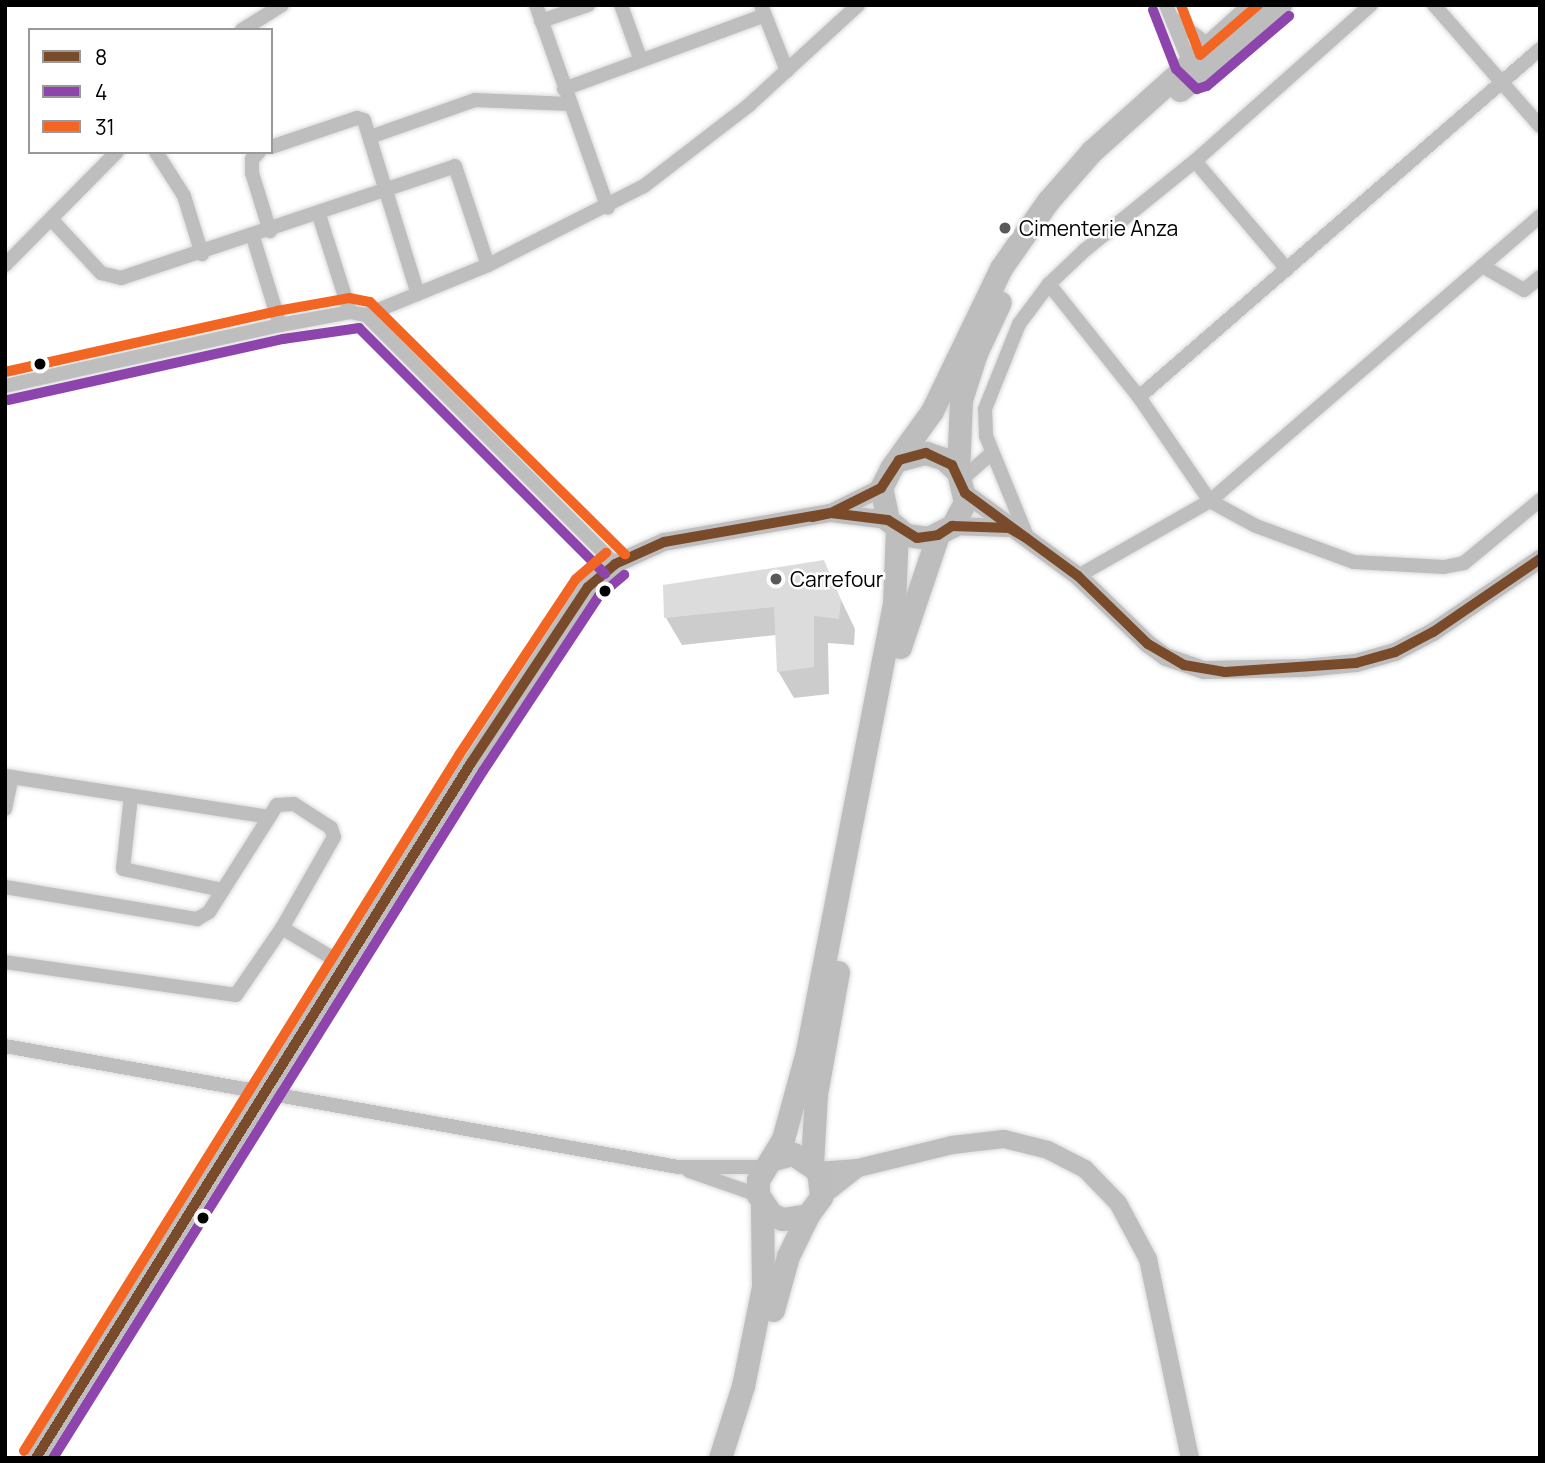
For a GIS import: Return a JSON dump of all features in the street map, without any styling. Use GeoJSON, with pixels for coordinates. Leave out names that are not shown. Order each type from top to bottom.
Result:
{"type":"FeatureCollection","features":[{"type":"Feature","properties":{"kind":"highway"},"geometry":{"type":"LineString","coordinates":[[1215,50],[1255,5]]}},
{"type":"Feature","properties":{"kind":"highway"},"geometry":{"type":"LineString","coordinates":[[720,1458],[743,1386],[763,1287],[760,1199],[768,1163],[796,1101],[894,604],[892,525],[881,488],[932,411],[977,312],[1024,233],[1091,151],[1215,50],[1280,5]]}},
{"type":"Feature","properties":{"kind":"highway"},"geometry":{"type":"LineString","coordinates":[[735,1458],[782,1274],[815,1206],[820,1069],[882,729],[907,619],[945,531],[962,511],[958,419],[976,353],[1029,252],[1120,144],[1193,69]]}},
{"type":"Feature","properties":{"kind":"highway"},"geometry":{"type":"LineString","coordinates":[[899,460],[917,453],[936,455],[962,481]]}},
{"type":"Feature","properties":{"kind":"highway"},"geometry":{"type":"LineString","coordinates":[[892,525],[917,538],[945,531]]}},
{"type":"Feature","properties":{"kind":"highway"},"geometry":{"type":"LineString","coordinates":[[768,1163],[793,1154],[815,1167]]}},
{"type":"Feature","properties":{"kind":"highway"},"geometry":{"type":"LineString","coordinates":[[760,1199],[782,1219],[815,1206]]}},
{"type":"Feature","properties":{"kind":"street"},"geometry":{"type":"LineString","coordinates":[[245,28],[282,5]]}},
{"type":"Feature","properties":{"kind":"street"},"geometry":{"type":"LineString","coordinates":[[536,5],[608,208]]}},
{"type":"Feature","properties":{"kind":"street"},"geometry":{"type":"LineString","coordinates":[[541,21],[588,5]]}},
{"type":"Feature","properties":{"kind":"street"},"geometry":{"type":"LineString","coordinates":[[621,5],[640,58]]}},
{"type":"Feature","properties":{"kind":"street"},"geometry":{"type":"LineString","coordinates":[[5,386],[281,325],[350,312],[366,315],[488,265],[608,208],[704,142],[787,71],[858,5]]}},
{"type":"Feature","properties":{"kind":"street"},"geometry":{"type":"LineString","coordinates":[[1027,539],[992,453],[985,409],[1019,324],[1049,284],[1195,162],[1371,5]]}},
{"type":"Feature","properties":{"kind":"street"},"geometry":{"type":"LineString","coordinates":[[1434,5],[1504,81],[1540,126]]}},
{"type":"Feature","properties":{"kind":"street"},"geometry":{"type":"LineString","coordinates":[[564,89],[762,8],[787,71]]}},
{"type":"Feature","properties":{"kind":"street"},"geometry":{"type":"LineString","coordinates":[[1168,11],[1215,50]]}},
{"type":"Feature","properties":{"kind":"street"},"geometry":{"type":"LineString","coordinates":[[1168,11],[1193,69]]}},
{"type":"Feature","properties":{"kind":"street"},"geometry":{"type":"LineString","coordinates":[[1139,397],[1540,49]]}},
{"type":"Feature","properties":{"kind":"street"},"geometry":{"type":"LineString","coordinates":[[370,137],[475,100],[570,104]]}},
{"type":"Feature","properties":{"kind":"street"},"geometry":{"type":"LineString","coordinates":[[273,146],[358,118],[366,123],[418,294]]}},
{"type":"Feature","properties":{"kind":"street"},"geometry":{"type":"LineString","coordinates":[[5,265],[115,154]]}},
{"type":"Feature","properties":{"kind":"street"},"geometry":{"type":"LineString","coordinates":[[157,154],[184,196],[202,254]]}},
{"type":"Feature","properties":{"kind":"street"},"geometry":{"type":"LineString","coordinates":[[257,154],[252,159],[252,173],[271,231]]}},
{"type":"Feature","properties":{"kind":"street"},"geometry":{"type":"LineString","coordinates":[[1195,162],[1287,270]]}},
{"type":"Feature","properties":{"kind":"street"},"geometry":{"type":"LineString","coordinates":[[51,219],[101,272],[113,278],[142,275],[386,193],[455,166],[488,265]]}},
{"type":"Feature","properties":{"kind":"street"},"geometry":{"type":"LineString","coordinates":[[319,215],[350,312]]}},
{"type":"Feature","properties":{"kind":"street"},"geometry":{"type":"LineString","coordinates":[[1078,576],[1210,501],[1540,216]]}},
{"type":"Feature","properties":{"kind":"street"},"geometry":{"type":"LineString","coordinates":[[253,237],[281,325]]}},
{"type":"Feature","properties":{"kind":"street"},"geometry":{"type":"LineString","coordinates":[[1482,265],[1524,290],[1540,277]]}},
{"type":"Feature","properties":{"kind":"street"},"geometry":{"type":"LineString","coordinates":[[1049,284],[1139,397],[1210,501],[1256,526],[1354,562],[1444,567],[1464,563],[1540,500]]}},
{"type":"Feature","properties":{"kind":"street"},"geometry":{"type":"LineString","coordinates":[[366,315],[615,564]]}},
{"type":"Feature","properties":{"kind":"street"},"geometry":{"type":"LineString","coordinates":[[992,453],[962,481],[1009,527],[1078,576],[1166,657],[1204,670],[1247,672],[1356,663],[1395,652],[1433,632],[1540,559]]}},
{"type":"Feature","properties":{"kind":"street"},"geometry":{"type":"LineString","coordinates":[[36,1458],[262,1092],[580,598],[615,564],[664,542],[831,513],[881,488]]}},
{"type":"Feature","properties":{"kind":"street"},"geometry":{"type":"LineString","coordinates":[[831,513],[892,525]]}},
{"type":"Feature","properties":{"kind":"street"},"geometry":{"type":"LineString","coordinates":[[945,531],[1009,527]]}},
{"type":"Feature","properties":{"kind":"street"},"geometry":{"type":"LineString","coordinates":[[5,809],[9,777],[269,817]]}},
{"type":"Feature","properties":{"kind":"street"},"geometry":{"type":"LineString","coordinates":[[131,796],[123,869],[223,890]]}},
{"type":"Feature","properties":{"kind":"street"},"geometry":{"type":"LineString","coordinates":[[5,887],[191,919],[206,915],[277,806],[288,802],[331,828],[334,838],[282,928],[236,995],[5,962]]}},
{"type":"Feature","properties":{"kind":"street"},"geometry":{"type":"LineString","coordinates":[[282,928],[344,965]]}},
{"type":"Feature","properties":{"kind":"street"},"geometry":{"type":"LineString","coordinates":[[5,1046],[678,1167],[760,1199]]}},
{"type":"Feature","properties":{"kind":"street"},"geometry":{"type":"LineString","coordinates":[[815,1167],[858,1168],[952,1145],[1004,1139],[1048,1150],[1085,1169],[1118,1203],[1148,1259],[1190,1458]]}},
{"type":"Feature","properties":{"kind":"street"},"geometry":{"type":"LineString","coordinates":[[678,1167],[768,1163]]}},
{"type":"Feature","properties":{"kind":"street"},"geometry":{"type":"LineString","coordinates":[[815,1206],[858,1168]]}},
{"type":"Feature","properties":{"kind":"building"},"geometry":{"type":"Polygon","coordinates":[[[824,560],[841,600],[839,619],[814,616],[814,667],[777,672],[774,607],[664,618],[663,585],[824,560]]]}},
{"type":"Feature","properties":{"kind":"transit line","name":"31"},"geometry":{"type":"LineString","coordinates":[[1181,5],[1200,55],[1258,5]]}},
{"type":"Feature","properties":{"kind":"transit line","name":"4"},"geometry":{"type":"LineString","coordinates":[[1153,10],[1176,69],[1197,89],[1207,86],[1289,16]]}},
{"type":"Feature","properties":{"kind":"transit line","name":"31"},"geometry":{"type":"LineString","coordinates":[[5,372],[277,311],[349,298],[370,302],[625,554]]}},
{"type":"Feature","properties":{"kind":"transit line","name":"4"},"geometry":{"type":"LineString","coordinates":[[8,400],[283,339],[359,328],[605,574]]}},
{"type":"Feature","properties":{"kind":"transit line","name":"8"},"geometry":{"type":"LineString","coordinates":[[36,1458],[471,763],[588,587],[615,564],[664,542],[831,513],[881,488],[899,460],[926,453],[952,465],[965,493],[1078,576],[1148,644],[1184,665],[1225,672],[1356,663],[1395,652],[1433,632],[1540,559]]}},
{"type":"Feature","properties":{"kind":"transit line","name":"8"},"geometry":{"type":"LineString","coordinates":[[812,517],[831,513],[888,520],[917,538],[938,535],[952,526],[1009,528],[1026,538]]}},
{"type":"Feature","properties":{"kind":"transit line","name":"31"},"geometry":{"type":"LineString","coordinates":[[24,1451],[459,755],[576,579],[606,553]]}},
{"type":"Feature","properties":{"kind":"transit line","name":"4"},"geometry":{"type":"LineString","coordinates":[[53,1458],[483,771],[599,596],[624,575]]}},
{"type":"Feature","properties":{"kind":"place","name":"Cimenterie Anza"},"geometry":{"type":"Point","coordinates":[1005,228]}},
{"type":"Feature","properties":{"kind":"place","name":"Carrefour"},"geometry":{"type":"Point","coordinates":[776,579]}}]}
